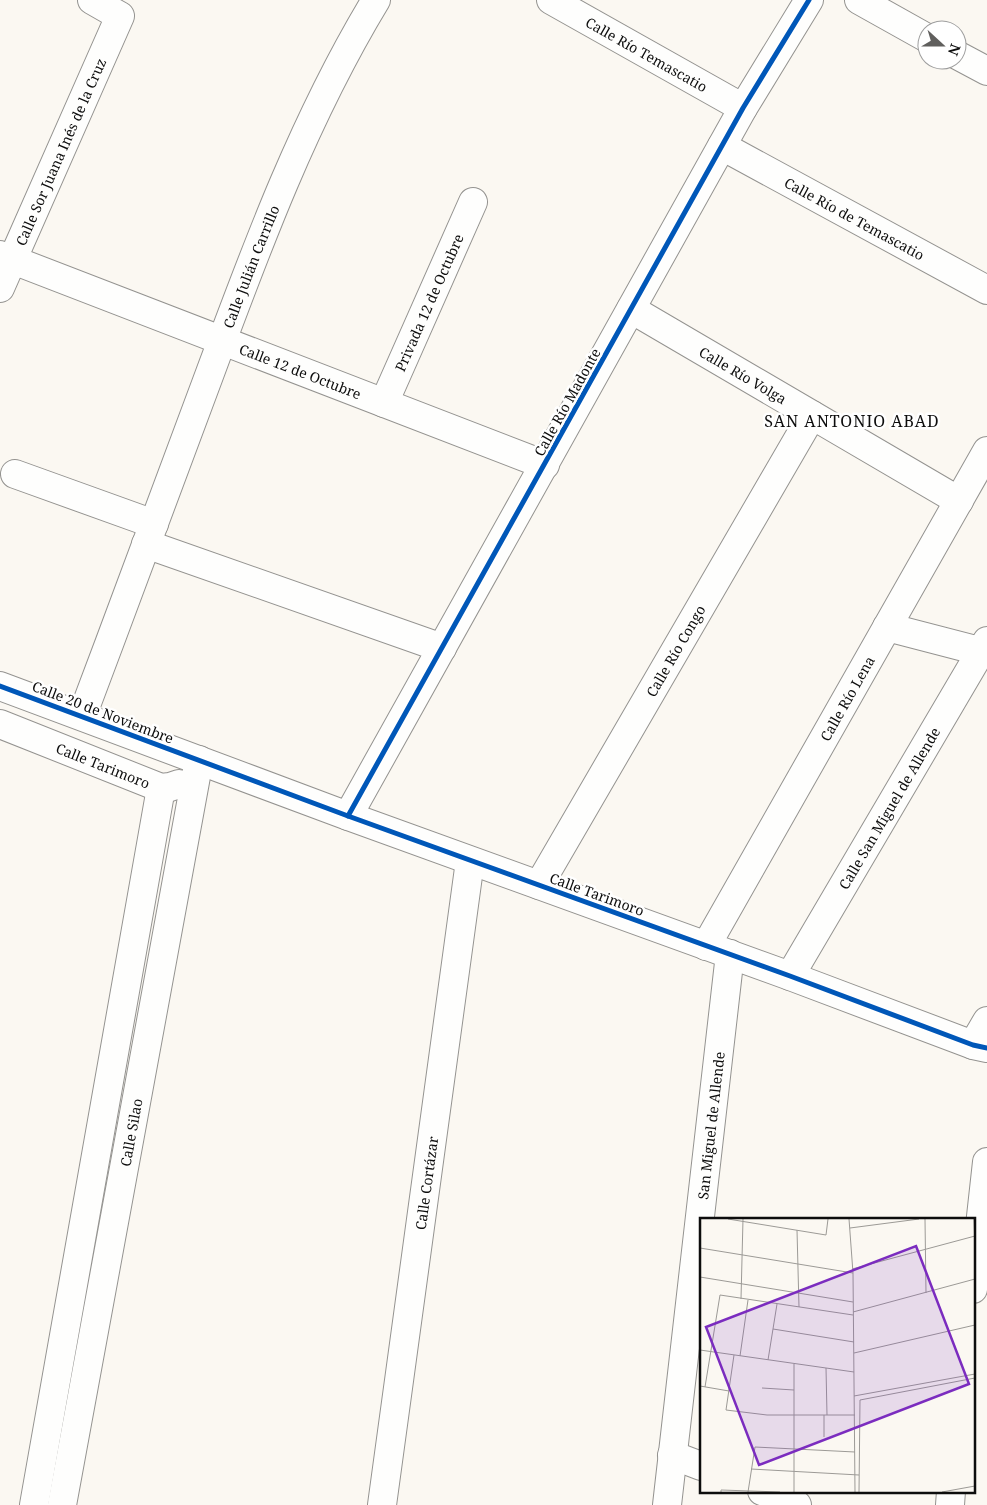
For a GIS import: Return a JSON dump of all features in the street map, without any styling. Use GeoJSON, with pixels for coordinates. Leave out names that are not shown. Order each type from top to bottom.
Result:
{"type":"FeatureCollection","features":[{"type":"Feature","properties":{"kind":"street","name":"Calle Sor Juana Inés de la Cruz"},"geometry":{"type":"LineString","coordinates":[[0,288],[6,258],[120,16],[92,0]]}},
{"type":"Feature","properties":{"kind":"street","name":"Calle Julián Carrillo"},"geometry":{"type":"LineString","coordinates":[[82,716],[254,254],[289,170],[329,87],[376,0]]}},
{"type":"Feature","properties":{"kind":"street","name":"Calle Río Temascatio"},"geometry":{"type":"LineString","coordinates":[[551,0],[743,108]]}},
{"type":"Feature","properties":{"kind":"street","name":"Calle Río Madonte"},"geometry":{"type":"LineString","coordinates":[[348,816],[743,108],[808,0]]}},
{"type":"Feature","properties":{"kind":"street"},"geometry":{"type":"LineString","coordinates":[[859,0],[917,32]]}},
{"type":"Feature","properties":{"kind":"street"},"geometry":{"type":"LineString","coordinates":[[967,61],[987,72]]}},
{"type":"Feature","properties":{"kind":"street","name":"Calle Río de Temascatio"},"geometry":{"type":"LineString","coordinates":[[722,146],[987,290]]}},
{"type":"Feature","properties":{"kind":"street","name":"Privada 12 de Octubre"},"geometry":{"type":"LineString","coordinates":[[384,402],[473,202]]}},
{"type":"Feature","properties":{"kind":"street","name":"Calle 12 de Octubre"},"geometry":{"type":"LineString","coordinates":[[6,258],[545,464]]}},
{"type":"Feature","properties":{"kind":"street","name":"Calle Río Volga"},"geometry":{"type":"LineString","coordinates":[[631,309],[959,501]]}},
{"type":"Feature","properties":{"kind":"street","name":"Calle Río Congo"},"geometry":{"type":"LineString","coordinates":[[539,885],[812,415]]}},
{"type":"Feature","properties":{"kind":"street","name":"Calle Río Lena"},"geometry":{"type":"LineString","coordinates":[[718,950],[887,627],[987,450]]}},
{"type":"Feature","properties":{"kind":"street"},"geometry":{"type":"LineString","coordinates":[[15,474],[150,534],[442,648]]}},
{"type":"Feature","properties":{"kind":"street"},"geometry":{"type":"LineString","coordinates":[[887,627],[985,648]]}},
{"type":"Feature","properties":{"kind":"street","name":"Calle San Miguel de Allende"},"geometry":{"type":"LineString","coordinates":[[790,976],[985,648]]}},
{"type":"Feature","properties":{"kind":"street","name":"Calle 20 de Noviembre"},"geometry":{"type":"LineString","coordinates":[[0,686],[199,760]]}},
{"type":"Feature","properties":{"kind":"street","name":"Calle Tarimoro"},"geometry":{"type":"LineString","coordinates":[[0,724],[161,788],[180,784],[188,778],[199,760],[980,1046]]}},
{"type":"Feature","properties":{"kind":"street","name":"Calle Silao"},"geometry":{"type":"LineString","coordinates":[[62,1505],[199,760]]}},
{"type":"Feature","properties":{"kind":"street"},"geometry":{"type":"LineString","coordinates":[[34,1505],[161,788]]}},
{"type":"Feature","properties":{"kind":"street","name":"Calle Cortázar"},"geometry":{"type":"LineString","coordinates":[[382,1505],[470,860]]}},
{"type":"Feature","properties":{"kind":"street","name":"San Miguel de Allende"},"geometry":{"type":"LineString","coordinates":[[667,1505],[718,950]]}},
{"type":"Feature","properties":{"kind":"street"},"geometry":{"type":"LineString","coordinates":[[980,1046],[987,1021]]}},
{"type":"Feature","properties":{"kind":"street"},"geometry":{"type":"LineString","coordinates":[[974,1280],[987,1162]]}},
{"type":"Feature","properties":{"kind":"street"},"geometry":{"type":"LineString","coordinates":[[672,1455],[700,1466]]}},
{"type":"Feature","properties":{"kind":"street"},"geometry":{"type":"LineString","coordinates":[[764,1492],[797,1505]]}},
{"type":"Feature","properties":{"kind":"street"},"geometry":{"type":"LineString","coordinates":[[950,1505],[951,1492]]}},
{"type":"Feature","properties":{"kind":"cycle path"},"geometry":{"type":"LineString","coordinates":[[348,816],[743,108],[809,0]]}},
{"type":"Feature","properties":{"kind":"cycle path"},"geometry":{"type":"LineString","coordinates":[[0,686],[348,816],[790,976],[973,1045],[987,1048]]}},
{"type":"Feature","properties":{"kind":"district","name":"SAN ANTONIO ABAD"},"geometry":{"type":"Point","coordinates":[852,421]}}]}
